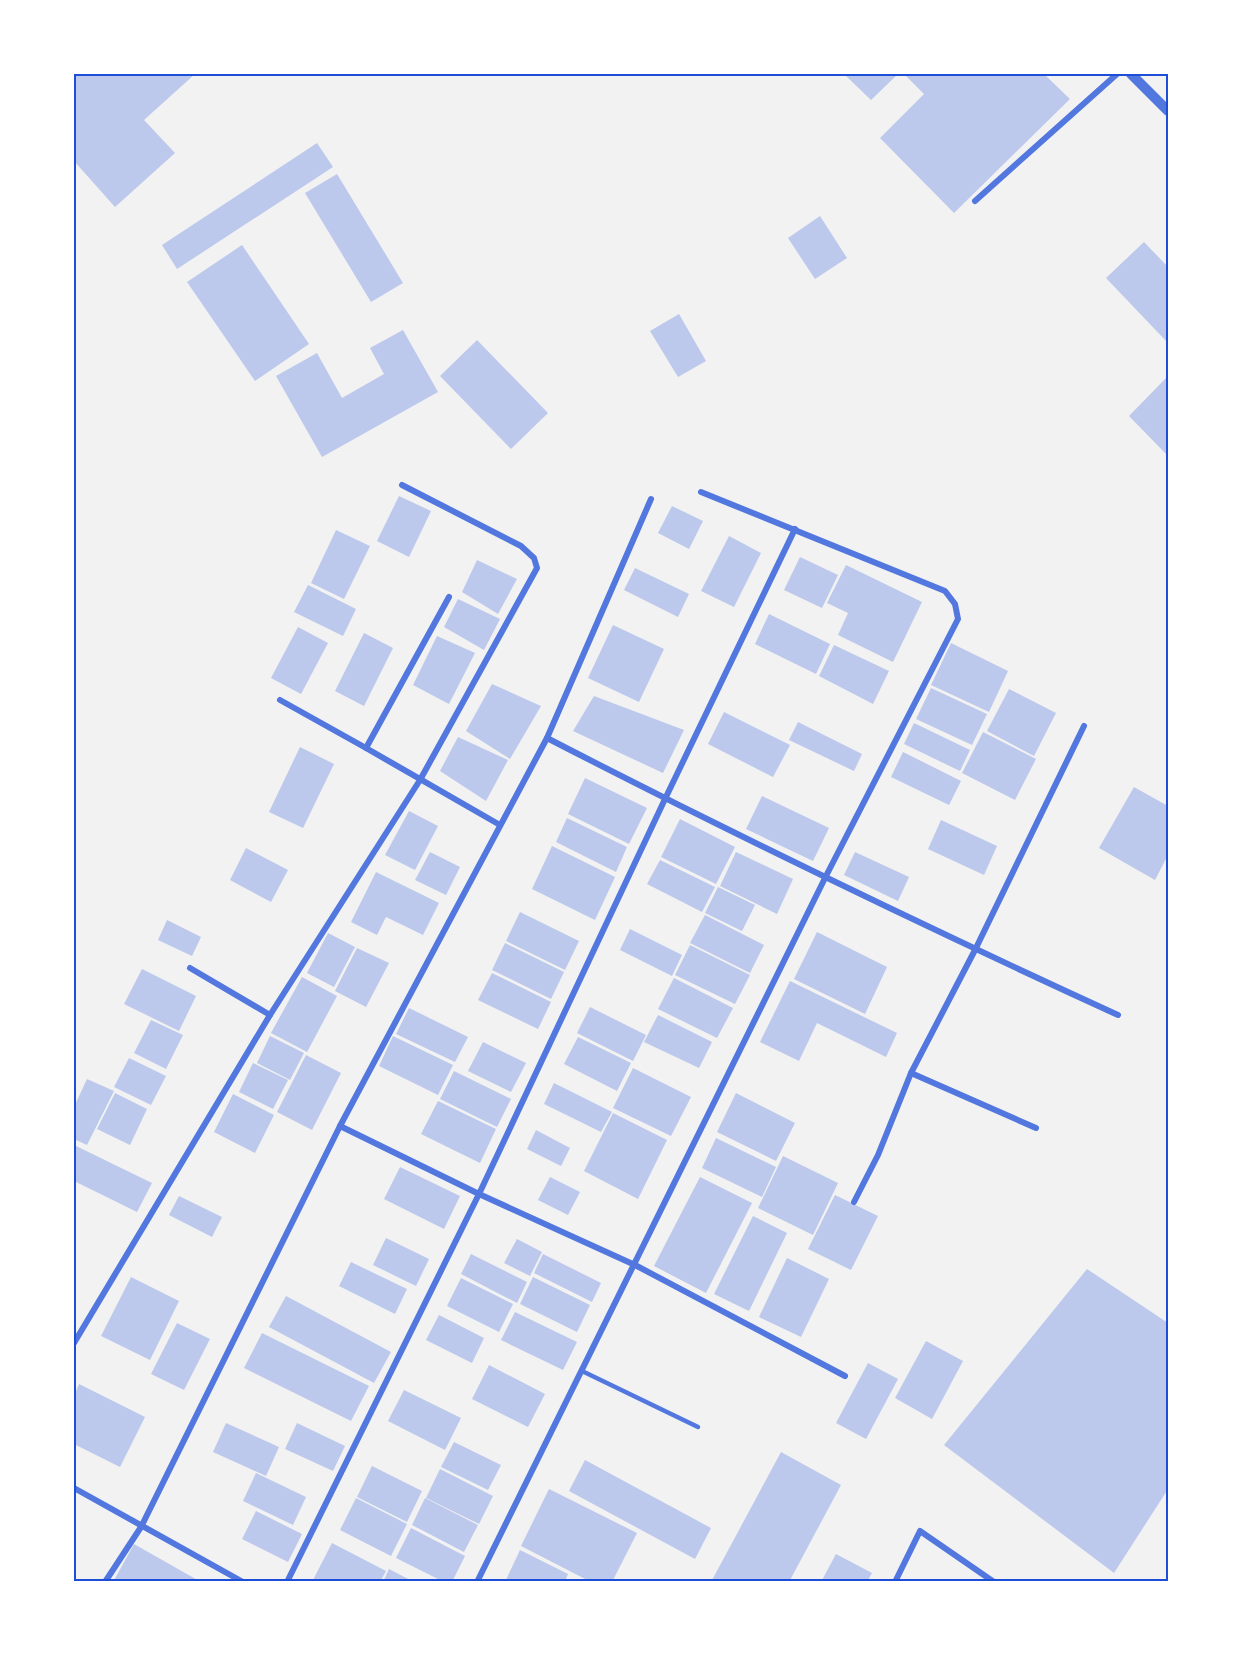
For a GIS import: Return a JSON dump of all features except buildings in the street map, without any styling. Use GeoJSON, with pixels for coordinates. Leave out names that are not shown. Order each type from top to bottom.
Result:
{"type":"FeatureCollection","features":[{"type":"Feature","properties":{"kind":"street"},"geometry":{"type":"LineString","coordinates":[[975,201],[1117,74]]}},
{"type":"Feature","properties":{"kind":"street"},"geometry":{"type":"LineString","coordinates":[[1131,74],[1168,111]]}},
{"type":"Feature","properties":{"kind":"street"},"geometry":{"type":"LineString","coordinates":[[74,1343],[270,1015],[420,780],[537,568],[534,558],[521,546],[402,485]]}},
{"type":"Feature","properties":{"kind":"street"},"geometry":{"type":"LineString","coordinates":[[477,1581],[826,876],[958,619],[955,604],[945,591],[701,492]]}},
{"type":"Feature","properties":{"kind":"street"},"geometry":{"type":"LineString","coordinates":[[105,1581],[141,1527],[340,1126],[547,738],[651,500]]}},
{"type":"Feature","properties":{"kind":"street"},"geometry":{"type":"LineString","coordinates":[[287,1581],[479,1194],[664,799],[795,529]]}},
{"type":"Feature","properties":{"kind":"street"},"geometry":{"type":"LineString","coordinates":[[366,748],[449,597]]}},
{"type":"Feature","properties":{"kind":"street"},"geometry":{"type":"LineString","coordinates":[[279,700],[500,825]]}},
{"type":"Feature","properties":{"kind":"street"},"geometry":{"type":"LineString","coordinates":[[854,1202],[878,1155],[911,1073],[975,950],[1084,726]]}},
{"type":"Feature","properties":{"kind":"street"},"geometry":{"type":"LineString","coordinates":[[547,738],[664,799],[975,950],[1118,1015]]}},
{"type":"Feature","properties":{"kind":"street"},"geometry":{"type":"LineString","coordinates":[[190,968],[270,1015]]}},
{"type":"Feature","properties":{"kind":"street"},"geometry":{"type":"LineString","coordinates":[[911,1073],[1036,1128]]}},
{"type":"Feature","properties":{"kind":"street"},"geometry":{"type":"LineString","coordinates":[[340,1126],[479,1194],[635,1265],[845,1376]]}},
{"type":"Feature","properties":{"kind":"street"},"geometry":{"type":"LineString","coordinates":[[74,1488],[141,1527],[243,1581]]}},
{"type":"Feature","properties":{"kind":"street"},"geometry":{"type":"LineString","coordinates":[[895,1581],[920,1531],[994,1581]]}},
{"type":"Feature","properties":{"kind":"lane"},"geometry":{"type":"LineString","coordinates":[[582,1371],[698,1427]]}}]}
